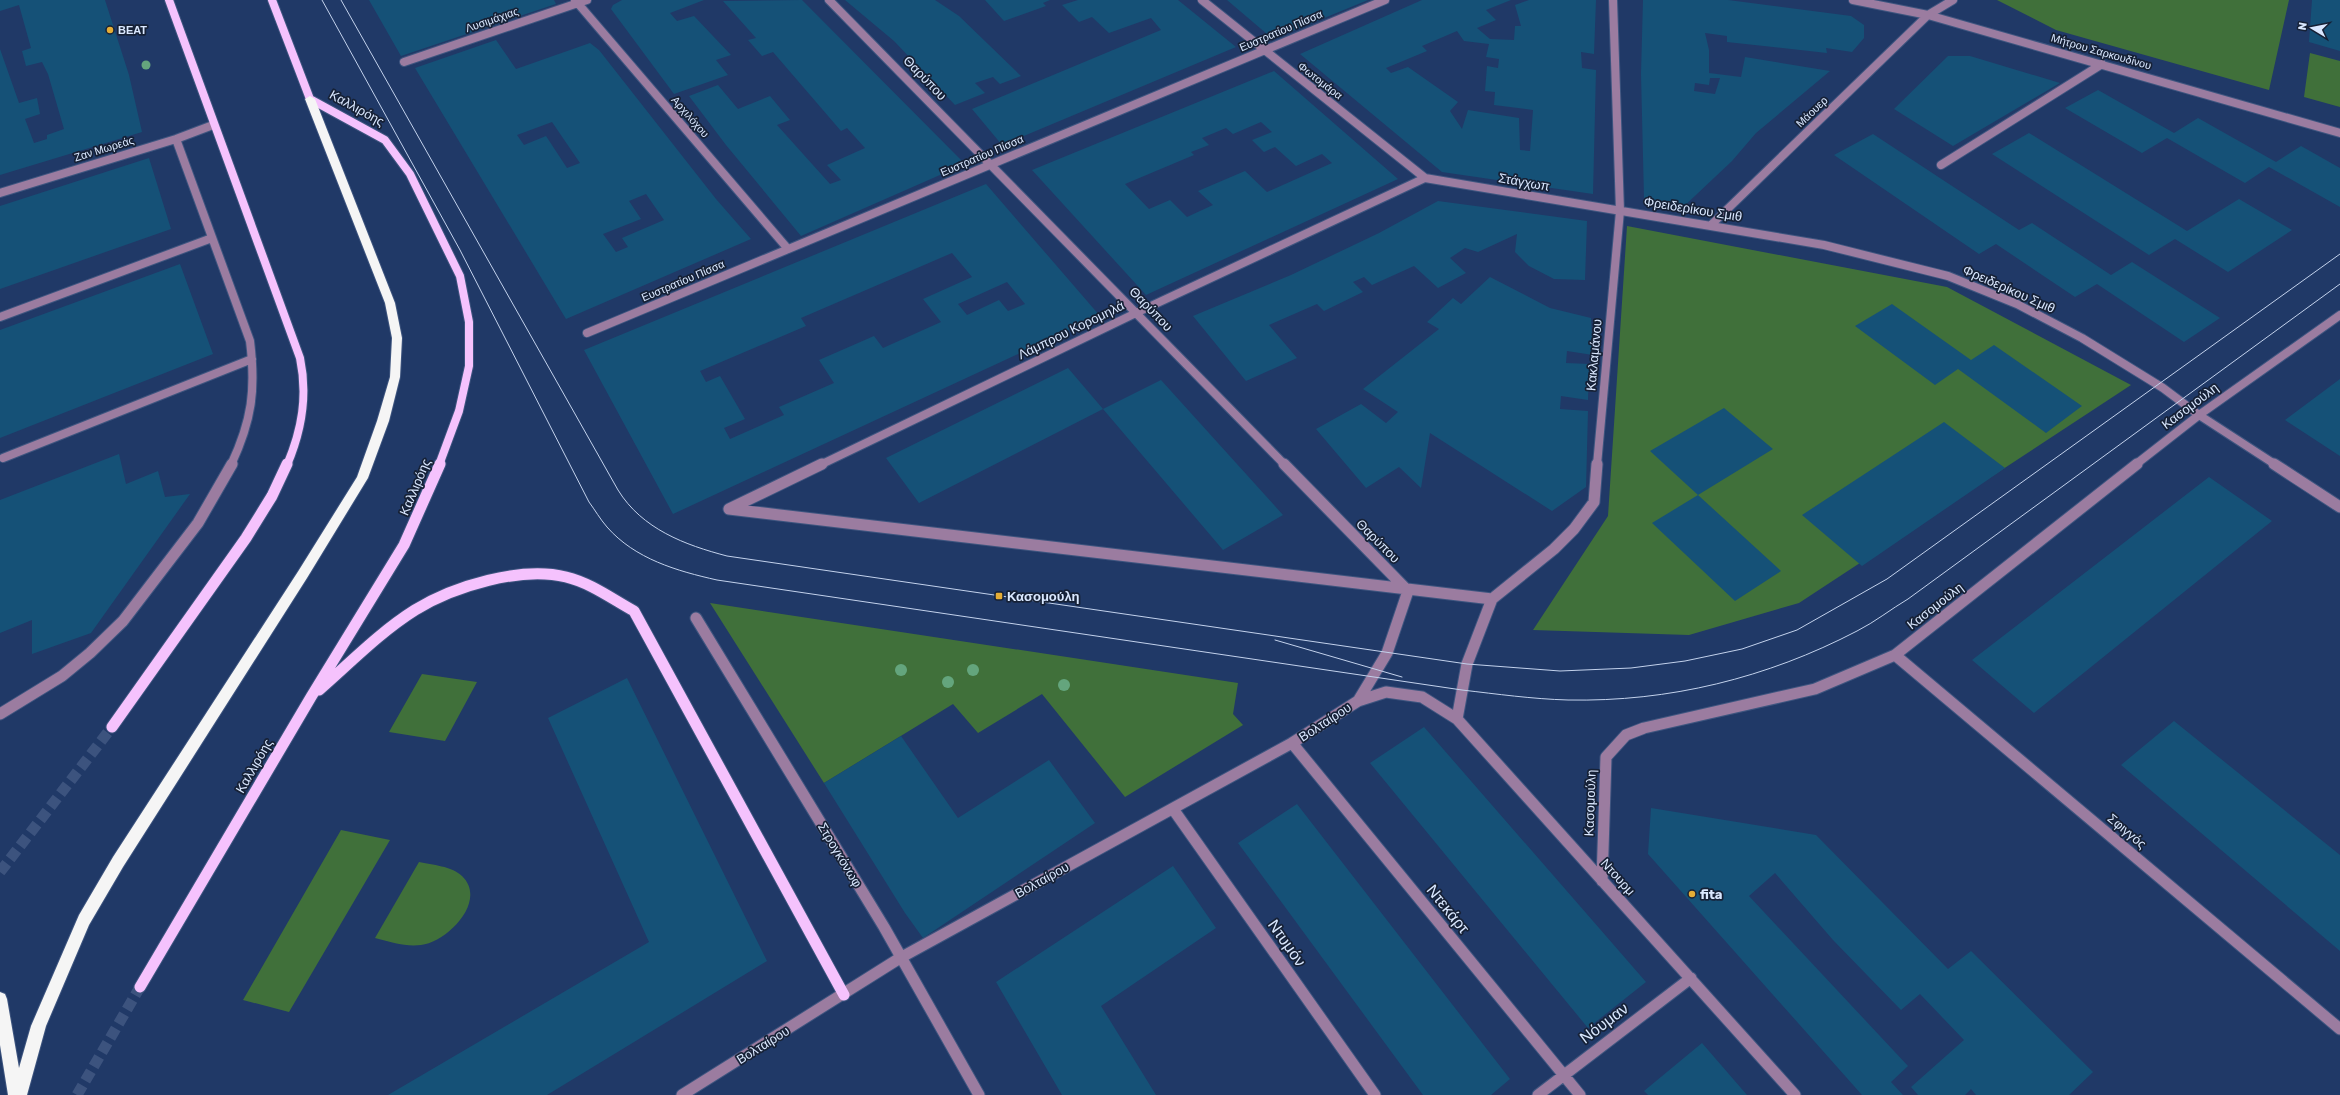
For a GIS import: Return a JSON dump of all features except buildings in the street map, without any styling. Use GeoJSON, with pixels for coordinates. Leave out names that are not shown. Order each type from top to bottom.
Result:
{"type":"FeatureCollection","features":[{"type":"Feature","properties":{"kind":"highway"},"geometry":{"type":"LineString","coordinates":[[19,1095],[39,1026],[59,975],[84,920],[118,862],[303,574],[362,478],[384,421],[395,377],[396,338],[390,303],[310,99]]}},
{"type":"Feature","properties":{"kind":"highway"},"geometry":{"type":"LineString","coordinates":[[0,999],[16,1095]]}},
{"type":"Feature","properties":{"kind":"main road"},"geometry":{"type":"LineString","coordinates":[[112,727],[188,624],[252,532],[281,481],[297,438],[304,403],[305,379],[300,358],[169,0]]}},
{"type":"Feature","properties":{"kind":"main road","name":"Καλλιρόης"},"geometry":{"type":"LineString","coordinates":[[140,987],[311,697],[404,545],[425,501],[459,411],[469,366],[469,322],[460,276],[410,174],[385,140],[310,99],[272,0]]}},
{"type":"Feature","properties":{"kind":"main road"},"geometry":{"type":"LineString","coordinates":[[311,697],[416,609],[460,590],[501,578],[535,573],[566,577],[593,588],[634,611],[844,995]]}},
{"type":"Feature","properties":{"kind":"street","name":"Λυσιμάχιας"},"geometry":{"type":"LineString","coordinates":[[404,62],[576,2],[587,0]]}},
{"type":"Feature","properties":{"kind":"street","name":"Θαρύπου"},"geometry":{"type":"LineString","coordinates":[[829,0],[1408,591]]}},
{"type":"Feature","properties":{"kind":"street","name":"Φωτομάρα"},"geometry":{"type":"LineString","coordinates":[[1202,0],[1426,178]]}},
{"type":"Feature","properties":{"kind":"street","name":"Ευστρατίου Πίσσα"},"geometry":{"type":"LineString","coordinates":[[587,332],[1385,0]]}},
{"type":"Feature","properties":{"kind":"street","name":"Κακλαμάνου"},"geometry":{"type":"LineString","coordinates":[[1492,599],[1554,549],[1574,529],[1594,502],[1620,211],[1613,0]]}},
{"type":"Feature","properties":{"kind":"street","name":"Μήτρου Σαρκουδίνου"},"geometry":{"type":"LineString","coordinates":[[1853,0],[1928,15],[2340,133]]}},
{"type":"Feature","properties":{"kind":"street","name":"Μάουερ"},"geometry":{"type":"LineString","coordinates":[[1711,225],[1928,15],[1953,0]]}},
{"type":"Feature","properties":{"kind":"street","name":"Αρχιλόχου"},"geometry":{"type":"LineString","coordinates":[[576,2],[788,249]]}},
{"type":"Feature","properties":{"kind":"street"},"geometry":{"type":"LineString","coordinates":[[1941,165],[2102,64]]}},
{"type":"Feature","properties":{"kind":"street","name":"Ζαν Μωρεάς"},"geometry":{"type":"LineString","coordinates":[[0,193],[176,139],[214,125]]}},
{"type":"Feature","properties":{"kind":"street"},"geometry":{"type":"LineString","coordinates":[[0,714],[30,699],[64,676],[93,651],[117,627],[187,538],[223,485],[239,450],[250,407],[254,372],[250,341],[176,139]]}},
{"type":"Feature","properties":{"kind":"street","name":"Στάγχωπ"},"geometry":{"type":"LineString","coordinates":[[1426,178],[1620,211]]}},
{"type":"Feature","properties":{"kind":"street","name":"Λάμπρου Κορομηλά"},"geometry":{"type":"LineString","coordinates":[[1408,591],[729,509],[1136,313],[1426,178]]}},
{"type":"Feature","properties":{"kind":"street","name":"Φρειδερίκου Σμιθ"},"geometry":{"type":"LineString","coordinates":[[1620,211],[1711,225],[1888,259],[1949,277],[2014,303],[2072,332],[2181,399],[2200,415],[2340,507]]}},
{"type":"Feature","properties":{"kind":"street"},"geometry":{"type":"LineString","coordinates":[[0,318],[212,238]]}},
{"type":"Feature","properties":{"kind":"street","name":"Κασομούλη"},"geometry":{"type":"LineString","coordinates":[[1602,881],[1606,757],[1626,735],[1644,728],[1815,689],[1895,655],[2200,415],[2340,315]]}},
{"type":"Feature","properties":{"kind":"street"},"geometry":{"type":"LineString","coordinates":[[3,458],[252,359]]}},
{"type":"Feature","properties":{"kind":"street"},"geometry":{"type":"LineString","coordinates":[[1408,591],[1492,599],[1467,664],[1457,719]]}},
{"type":"Feature","properties":{"kind":"street","name":"Βολταίρου"},"geometry":{"type":"LineString","coordinates":[[682,1095],[844,995],[900,958],[1292,743],[1358,701],[1387,653],[1408,591]]}},
{"type":"Feature","properties":{"kind":"street","name":"Στρογκόνωφ"},"geometry":{"type":"LineString","coordinates":[[696,618],[900,958],[979,1095]]}},
{"type":"Feature","properties":{"kind":"street","name":"Σφιγγός"},"geometry":{"type":"LineString","coordinates":[[1895,655],[2340,1029]]}},
{"type":"Feature","properties":{"kind":"street","name":"Ντουρμ"},"geometry":{"type":"LineString","coordinates":[[1358,701],[1386,692],[1422,697],[1457,719],[1691,978],[1794,1095]]}},
{"type":"Feature","properties":{"kind":"street","name":"Ντεκάρτ"},"geometry":{"type":"LineString","coordinates":[[1292,743],[1580,1095]]}},
{"type":"Feature","properties":{"kind":"street","name":"Ντυμόν"},"geometry":{"type":"LineString","coordinates":[[1173,809],[1375,1095]]}},
{"type":"Feature","properties":{"kind":"street","name":"Νόυμαν"},"geometry":{"type":"LineString","coordinates":[[1538,1095],[1691,978]]}},
{"type":"Feature","properties":{"kind":"green space"},"geometry":{"type":"Polygon","coordinates":[[[1997,0],[2289,0],[2269,90],[2056,30],[1997,0]]]}},
{"type":"Feature","properties":{"kind":"green space"},"geometry":{"type":"Polygon","coordinates":[[[2310,53],[2340,61],[2340,107],[2304,97],[2310,53]]]}},
{"type":"Feature","properties":{"kind":"green space"},"geometry":{"type":"Polygon","coordinates":[[[1627,226],[1947,287],[2131,385],[1799,603],[1689,635],[1533,630],[1608,516],[1627,226]]]}},
{"type":"Feature","properties":{"kind":"green space"},"geometry":{"type":"Polygon","coordinates":[[[710,603],[1238,683],[1233,714],[1243,725],[1125,797],[1042,694],[978,733],[953,704],[824,783],[710,603]]]}},
{"type":"Feature","properties":{"kind":"green space"},"geometry":{"type":"Polygon","coordinates":[[[422,674],[477,682],[445,741],[389,732],[422,674]]]}},
{"type":"Feature","properties":{"kind":"green space"},"geometry":{"type":"Polygon","coordinates":[[[341,830],[390,840],[289,1012],[243,1000],[341,830]]]}},
{"type":"Feature","properties":{"kind":"green space"},"geometry":{"type":"Polygon","coordinates":[[[419,862],[447,868],[462,876],[469,886],[470,897],[467,908],[461,919],[442,936],[421,945],[398,944],[375,938],[419,862]]]}},
{"type":"Feature","properties":{"kind":"tunnel"},"geometry":{"type":"LineString","coordinates":[[0,872],[112,727]]}},
{"type":"Feature","properties":{"kind":"tunnel"},"geometry":{"type":"LineString","coordinates":[[77,1095],[140,987]]}},
{"type":"Feature","properties":{"kind":"tram line"},"geometry":{"type":"LineString","coordinates":[[322,0],[460,250],[589,502],[607,527],[630,548],[672,568],[717,580],[1462,690],[1568,700],[1606,700],[1643,697],[1717,684],[1753,674],[1823,648],[1877,620],[1908,599],[2340,284]]}},
{"type":"Feature","properties":{"kind":"tram line"},"geometry":{"type":"LineString","coordinates":[[341,0],[618,490],[628,504],[639,515],[666,534],[696,547],[727,556],[1467,664],[1560,671],[1631,668],[1685,661],[1742,649],[1797,630],[1887,579],[2340,254]]}},
{"type":"Feature","properties":{"kind":"tram line"},"geometry":{"type":"LineString","coordinates":[[1275,640],[1402,677]]}},
{"type":"Feature","properties":{"kind":"place","name":"ΒΕΑΤ"},"geometry":{"type":"Point","coordinates":[110,30]}},
{"type":"Feature","properties":{"kind":"place","name":"Κασομούλη"},"geometry":{"type":"Point","coordinates":[999,596]}},
{"type":"Feature","properties":{"kind":"place","name":"fita"},"geometry":{"type":"Point","coordinates":[1692,894]}}]}
